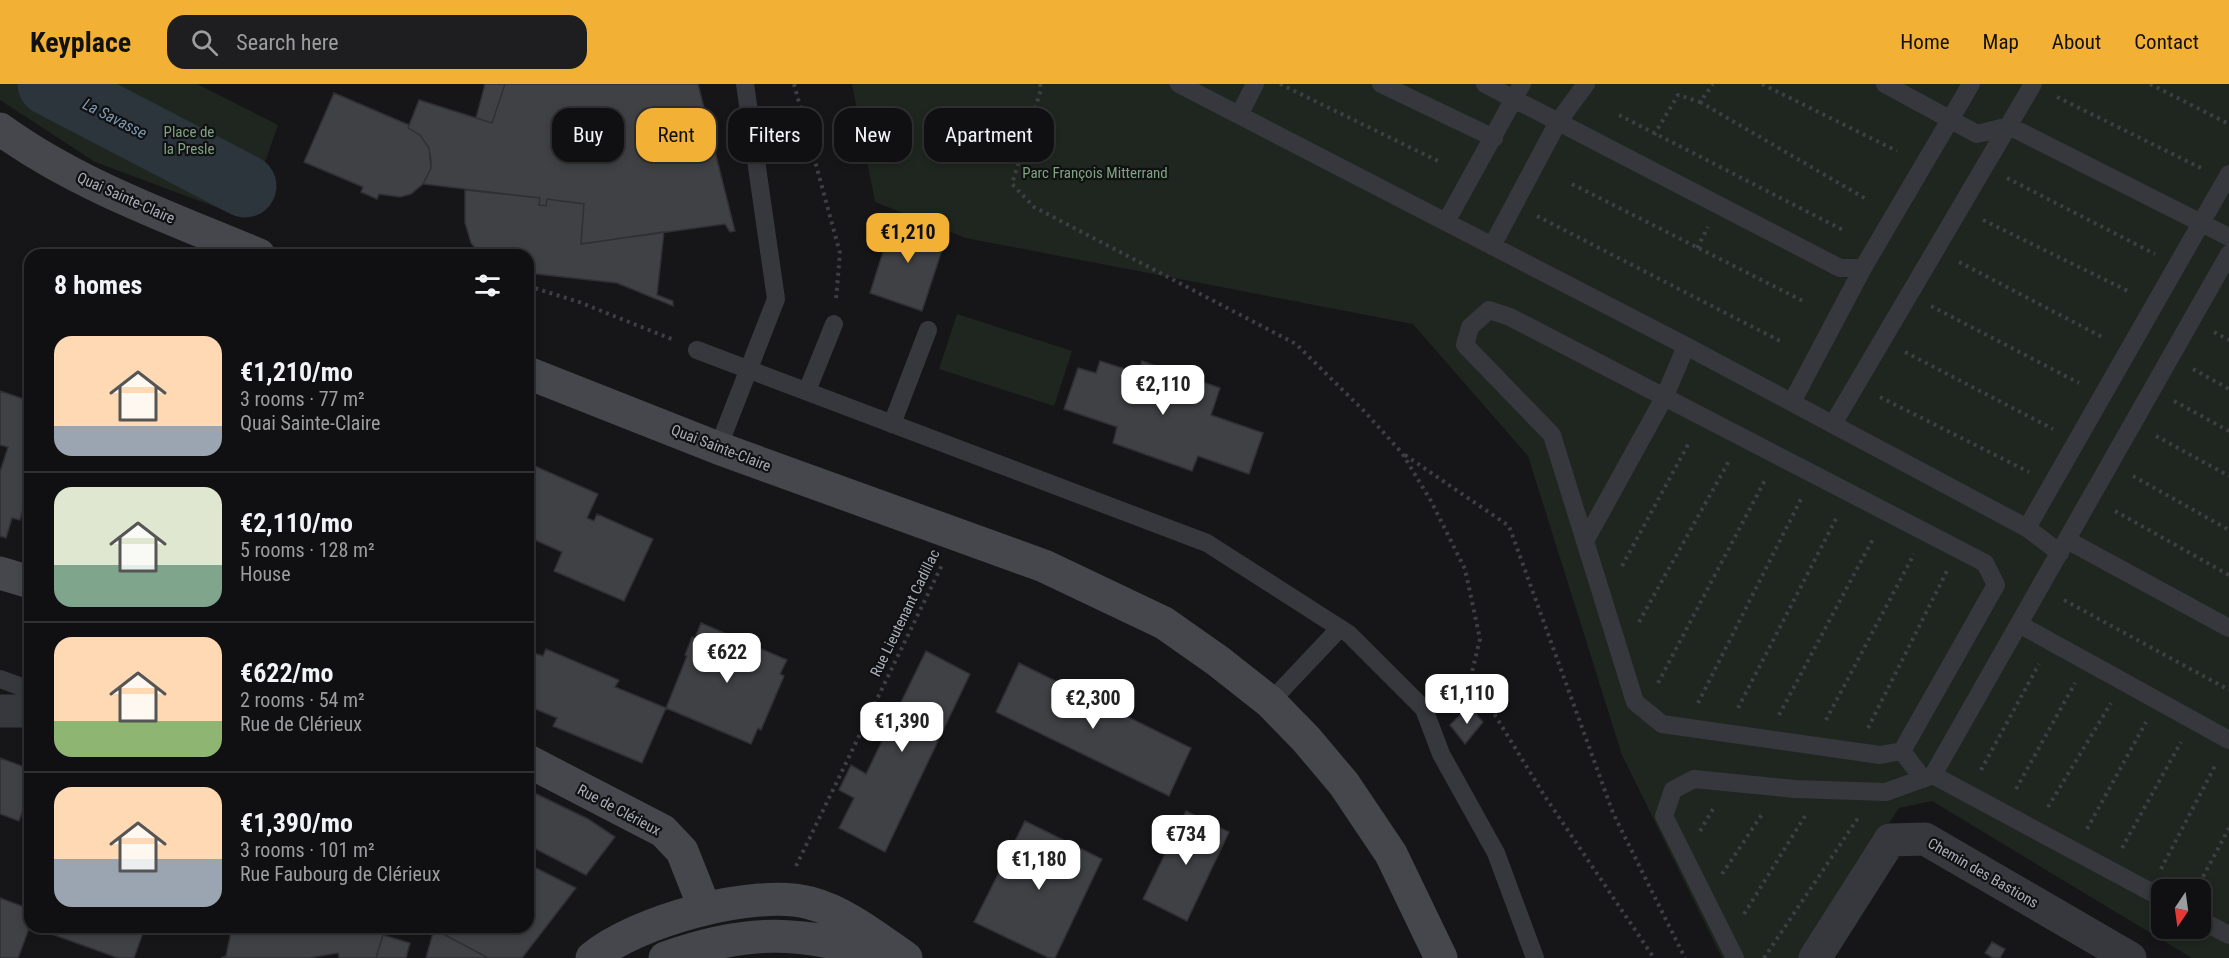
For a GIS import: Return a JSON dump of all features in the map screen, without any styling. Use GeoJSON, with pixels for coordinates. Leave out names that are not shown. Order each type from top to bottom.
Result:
{"type":"FeatureCollection","features":[{"type":"Feature","properties":{"kind":"main road","name":"Quai Sainte-Claire"},"geometry":{"type":"LineString","coordinates":[[0,129],[36,156],[85,180],[245,249]]}},
{"type":"Feature","properties":{"kind":"main road","name":"Quai Sainte-Claire"},"geometry":{"type":"LineString","coordinates":[[534,375],[718,448],[1044,566],[1164,623],[1218,661],[1270,702],[1306,739],[1363,812],[1391,854],[1441,958]]}},
{"type":"Feature","properties":{"kind":"main road"},"geometry":{"type":"LineString","coordinates":[[0,573],[24,580]]}},
{"type":"Feature","properties":{"kind":"main road","name":"Rue de Clérieux"},"geometry":{"type":"LineString","coordinates":[[534,764],[663,831],[682,851],[705,909]]}},
{"type":"Feature","properties":{"kind":"main road"},"geometry":{"type":"LineString","coordinates":[[592,958],[642,928],[705,909],[743,902],[791,899],[812,903],[836,914],[863,928],[906,958]]}},
{"type":"Feature","properties":{"kind":"main road"},"geometry":{"type":"LineString","coordinates":[[1423,921],[1426,958]]}},
{"type":"Feature","properties":{"kind":"main road"},"geometry":{"type":"LineString","coordinates":[[665,958],[699,946],[743,937],[791,934],[825,939],[897,958]]}},
{"type":"Feature","properties":{"kind":"street"},"geometry":{"type":"LineString","coordinates":[[0,711],[24,711]]}},
{"type":"Feature","properties":{"kind":"street","name":"Chemin des Bastions"},"geometry":{"type":"LineString","coordinates":[[1815,958],[1890,840],[1925,839],[2130,958]]}},
{"type":"Feature","properties":{"kind":"lane"},"geometry":{"type":"LineString","coordinates":[[718,448],[776,299],[745,84]]}},
{"type":"Feature","properties":{"kind":"lane"},"geometry":{"type":"LineString","coordinates":[[1179,84],[1686,346],[2027,528],[2229,628]]}},
{"type":"Feature","properties":{"kind":"lane"},"geometry":{"type":"LineString","coordinates":[[1239,115],[1255,84]]}},
{"type":"Feature","properties":{"kind":"lane"},"geometry":{"type":"LineString","coordinates":[[1381,84],[1494,138]]}},
{"type":"Feature","properties":{"kind":"lane"},"geometry":{"type":"LineString","coordinates":[[1485,84],[1518,92],[1558,122],[1840,268],[1863,268]]}},
{"type":"Feature","properties":{"kind":"lane"},"geometry":{"type":"LineString","coordinates":[[1492,246],[1558,122],[1587,84]]}},
{"type":"Feature","properties":{"kind":"lane"},"geometry":{"type":"LineString","coordinates":[[1885,84],[1977,134],[2009,126],[2229,237]]}},
{"type":"Feature","properties":{"kind":"lane"},"geometry":{"type":"LineString","coordinates":[[1792,402],[1863,268],[1971,84]]}},
{"type":"Feature","properties":{"kind":"lane"},"geometry":{"type":"LineString","coordinates":[[1833,424],[2033,84]]}},
{"type":"Feature","properties":{"kind":"lane"},"geometry":{"type":"LineString","coordinates":[[1446,222],[1518,92]]}},
{"type":"Feature","properties":{"kind":"lane"},"geometry":{"type":"LineString","coordinates":[[2027,528],[2054,485],[2227,177]]}},
{"type":"Feature","properties":{"kind":"lane"},"geometry":{"type":"LineString","coordinates":[[1731,950],[1664,816],[1673,790],[1694,779],[1821,790],[1886,792],[1928,777],[2019,624],[2229,254]]}},
{"type":"Feature","properties":{"kind":"lane"},"geometry":{"type":"LineString","coordinates":[[1489,310],[1510,317],[1985,563],[1996,585],[1902,751],[1880,755],[1662,724],[1635,702],[1552,435],[1465,345],[1470,327],[1489,310]]}},
{"type":"Feature","properties":{"kind":"lane"},"geometry":{"type":"LineString","coordinates":[[807,391],[834,324]]}},
{"type":"Feature","properties":{"kind":"lane"},"geometry":{"type":"LineString","coordinates":[[892,424],[928,330]]}},
{"type":"Feature","properties":{"kind":"lane"},"geometry":{"type":"LineString","coordinates":[[1585,541],[1665,396],[1686,346]]}},
{"type":"Feature","properties":{"kind":"lane"},"geometry":{"type":"LineString","coordinates":[[697,350],[1207,543],[1349,634],[1424,709],[1441,754],[1496,853],[1535,958]]}},
{"type":"Feature","properties":{"kind":"lane"},"geometry":{"type":"LineString","coordinates":[[2019,624],[2229,740]]}},
{"type":"Feature","properties":{"kind":"lane"},"geometry":{"type":"LineString","coordinates":[[1270,702],[1340,628]]}},
{"type":"Feature","properties":{"kind":"lane"},"geometry":{"type":"LineString","coordinates":[[0,679],[24,688]]}},
{"type":"Feature","properties":{"kind":"lane"},"geometry":{"type":"LineString","coordinates":[[1902,751],[1928,777],[1968,794],[2151,893]]}},
{"type":"Feature","properties":{"kind":"lane"},"geometry":{"type":"LineString","coordinates":[[2211,926],[2229,935]]}},
{"type":"Feature","properties":{"kind":"path"},"geometry":{"type":"LineString","coordinates":[[794,84],[840,253],[834,324]]}},
{"type":"Feature","properties":{"kind":"path"},"geometry":{"type":"LineString","coordinates":[[1040,84],[1041,89],[1030,131],[1012,184],[1034,207],[1296,344],[1365,412],[1402,453],[1431,501],[1464,569],[1480,639],[1471,676],[1424,709]]}},
{"type":"Feature","properties":{"kind":"path"},"geometry":{"type":"LineString","coordinates":[[1280,84],[1438,161]]}},
{"type":"Feature","properties":{"kind":"path"},"geometry":{"type":"LineString","coordinates":[[1700,102],[1713,84]]}},
{"type":"Feature","properties":{"kind":"path"},"geometry":{"type":"LineString","coordinates":[[1762,84],[1897,151]]}},
{"type":"Feature","properties":{"kind":"path"},"geometry":{"type":"LineString","coordinates":[[2033,84],[2227,177]]}},
{"type":"Feature","properties":{"kind":"path"},"geometry":{"type":"LineString","coordinates":[[2150,84],[2229,124]]}},
{"type":"Feature","properties":{"kind":"path"},"geometry":{"type":"LineString","coordinates":[[1636,163],[1678,95],[1700,102],[1866,200]]}},
{"type":"Feature","properties":{"kind":"path"},"geometry":{"type":"LineString","coordinates":[[1619,115],[1843,230]]}},
{"type":"Feature","properties":{"kind":"path"},"geometry":{"type":"LineString","coordinates":[[1984,166],[2176,265]]}},
{"type":"Feature","properties":{"kind":"path"},"geometry":{"type":"LineString","coordinates":[[1572,184],[1805,302]]}},
{"type":"Feature","properties":{"kind":"path"},"geometry":{"type":"LineString","coordinates":[[1515,205],[1780,341]]}},
{"type":"Feature","properties":{"kind":"path"},"geometry":{"type":"LineString","coordinates":[[1960,208],[2155,304]]}},
{"type":"Feature","properties":{"kind":"path"},"geometry":{"type":"LineString","coordinates":[[1935,250],[2129,351]]}},
{"type":"Feature","properties":{"kind":"path"},"geometry":{"type":"LineString","coordinates":[[534,288],[579,302],[697,350]]}},
{"type":"Feature","properties":{"kind":"path"},"geometry":{"type":"LineString","coordinates":[[1910,295],[2103,396]]}},
{"type":"Feature","properties":{"kind":"path"},"geometry":{"type":"LineString","coordinates":[[1882,340],[2078,442]]}},
{"type":"Feature","properties":{"kind":"path"},"geometry":{"type":"LineString","coordinates":[[2170,357],[2229,389]]}},
{"type":"Feature","properties":{"kind":"path"},"geometry":{"type":"LineString","coordinates":[[1856,385],[2054,485]]}},
{"type":"Feature","properties":{"kind":"path"},"geometry":{"type":"LineString","coordinates":[[2152,389],[2229,430]]}},
{"type":"Feature","properties":{"kind":"path"},"geometry":{"type":"LineString","coordinates":[[1604,600],[1704,416]]}},
{"type":"Feature","properties":{"kind":"path"},"geometry":{"type":"LineString","coordinates":[[2133,424],[2229,476]]}},
{"type":"Feature","properties":{"kind":"path"},"geometry":{"type":"LineString","coordinates":[[1621,655],[1743,437]]}},
{"type":"Feature","properties":{"kind":"path"},"geometry":{"type":"LineString","coordinates":[[1402,453],[1509,526],[1613,813],[1685,958]]}},
{"type":"Feature","properties":{"kind":"path"},"geometry":{"type":"LineString","coordinates":[[1644,709],[1778,456]]}},
{"type":"Feature","properties":{"kind":"path"},"geometry":{"type":"LineString","coordinates":[[2110,464],[2229,530]]}},
{"type":"Feature","properties":{"kind":"path"},"geometry":{"type":"LineString","coordinates":[[1686,727],[1813,474]]}},
{"type":"Feature","properties":{"kind":"path"},"geometry":{"type":"LineString","coordinates":[[1725,733],[1850,493]]}},
{"type":"Feature","properties":{"kind":"path"},"geometry":{"type":"LineString","coordinates":[[2091,497],[2229,575]]}},
{"type":"Feature","properties":{"kind":"path"},"geometry":{"type":"LineString","coordinates":[[1766,738],[1887,512]]}},
{"type":"Feature","properties":{"kind":"path"},"geometry":{"type":"LineString","coordinates":[[1813,745],[1925,532]]}},
{"type":"Feature","properties":{"kind":"path","name":"Rue Lieutenant Cadillac"},"geometry":{"type":"LineString","coordinates":[[791,899],[796,861],[957,535]]}},
{"type":"Feature","properties":{"kind":"path"},"geometry":{"type":"LineString","coordinates":[[1856,751],[1958,549]]}},
{"type":"Feature","properties":{"kind":"path"},"geometry":{"type":"LineString","coordinates":[[2040,587],[2229,690]]}},
{"type":"Feature","properties":{"kind":"path"},"geometry":{"type":"LineString","coordinates":[[1968,794],[2051,642]]}},
{"type":"Feature","properties":{"kind":"path"},"geometry":{"type":"LineString","coordinates":[[2002,813],[2087,662]]}},
{"type":"Feature","properties":{"kind":"path"},"geometry":{"type":"LineString","coordinates":[[1471,676],[1544,795],[1654,958]]}},
{"type":"Feature","properties":{"kind":"path"},"geometry":{"type":"LineString","coordinates":[[2035,830],[2124,682]]}},
{"type":"Feature","properties":{"kind":"path"},"geometry":{"type":"LineString","coordinates":[[2075,852],[2158,700]]}},
{"type":"Feature","properties":{"kind":"path"},"geometry":{"type":"LineString","coordinates":[[2110,871],[2192,720]]}},
{"type":"Feature","properties":{"kind":"path"},"geometry":{"type":"LineString","coordinates":[[2163,879],[2229,740]]}},
{"type":"Feature","properties":{"kind":"path"},"geometry":{"type":"LineString","coordinates":[[1686,860],[1708,817],[1730,783]]}},
{"type":"Feature","properties":{"kind":"path"},"geometry":{"type":"LineString","coordinates":[[1705,899],[1780,787]]}},
{"type":"Feature","properties":{"kind":"path"},"geometry":{"type":"LineString","coordinates":[[1731,950],[1821,790]]}},
{"type":"Feature","properties":{"kind":"path"},"geometry":{"type":"LineString","coordinates":[[1764,958],[1875,792]]}},
{"type":"Feature","properties":{"kind":"path"},"geometry":{"type":"LineString","coordinates":[[2202,879],[2229,828]]}},
{"type":"Feature","properties":{"kind":"green space","name":"Place de la Presle"},"geometry":{"type":"Polygon","coordinates":[[[0,84],[197,84],[278,125],[245,218],[95,162],[0,100],[0,84]]]}},
{"type":"Feature","properties":{"kind":"green space","name":"Parc François Mitterrand"},"geometry":{"type":"Polygon","coordinates":[[[852,84],[2229,84],[2229,958],[2192,958],[2161,939],[2211,939],[2211,879],[2151,879],[2151,933],[1932,801],[1899,808],[1801,958],[1722,958],[1622,755],[1528,456],[1413,324],[966,238],[875,202],[867,162],[912,162],[912,108],[857,108],[852,84]]]}},
{"type":"Feature","properties":{"kind":"green space"},"geometry":{"type":"Polygon","coordinates":[[[957,314],[1072,351],[1054,406],[939,369],[957,314]]]}},
{"type":"Feature","properties":{"kind":"building"},"geometry":{"type":"Polygon","coordinates":[[[485,84],[505,84],[492,123],[476,118],[485,84]]]}},
{"type":"Feature","properties":{"kind":"building"},"geometry":{"type":"Polygon","coordinates":[[[505,84],[698,84],[704,108],[636,108],[636,162],[716,162],[716,156],[735,231],[730,232],[725,224],[581,244],[584,204],[547,199],[546,206],[539,205],[540,198],[423,184],[431,168],[429,148],[420,135],[408,128],[419,100],[492,123],[505,84]]]}},
{"type":"Feature","properties":{"kind":"building"},"geometry":{"type":"Polygon","coordinates":[[[334,93],[409,125],[408,128],[420,135],[429,148],[431,160],[431,168],[423,184],[411,194],[400,197],[379,194],[377,199],[361,192],[363,187],[304,162],[334,93]]]}},
{"type":"Feature","properties":{"kind":"building"},"geometry":{"type":"Polygon","coordinates":[[[465,190],[540,198],[539,205],[546,206],[547,199],[584,204],[581,244],[664,232],[657,295],[673,301],[673,306],[617,283],[534,274],[534,249],[476,249],[471,243],[465,223],[465,190]]]}},
{"type":"Feature","properties":{"kind":"building"},"geometry":{"type":"Polygon","coordinates":[[[894,217],[947,235],[922,311],[870,293],[894,217]]]}},
{"type":"Feature","properties":{"kind":"building"},"geometry":{"type":"Polygon","coordinates":[[[1100,361],[1138,373],[1142,361],[1220,388],[1211,415],[1263,433],[1249,474],[1198,456],[1192,471],[1113,443],[1117,427],[1064,409],[1078,368],[1096,373],[1100,361]]]}},
{"type":"Feature","properties":{"kind":"building"},"geometry":{"type":"Polygon","coordinates":[[[0,391],[24,399],[24,507],[20,520],[12,518],[6,538],[0,536],[0,472],[8,447],[0,445],[0,391]]]}},
{"type":"Feature","properties":{"kind":"building"},"geometry":{"type":"Polygon","coordinates":[[[534,466],[598,494],[587,518],[594,521],[597,514],[653,539],[624,601],[554,571],[562,552],[534,540],[534,466]]]}},
{"type":"Feature","properties":{"kind":"building"},"geometry":{"type":"Polygon","coordinates":[[[701,623],[787,660],[780,674],[784,676],[761,730],[758,728],[751,744],[666,708],[687,656],[685,655],[692,637],[695,638],[701,623]]]}},
{"type":"Feature","properties":{"kind":"building"},"geometry":{"type":"Polygon","coordinates":[[[546,649],[619,680],[615,687],[666,708],[642,763],[553,726],[557,718],[534,708],[534,653],[543,656],[546,649]]]}},
{"type":"Feature","properties":{"kind":"building"},"geometry":{"type":"Polygon","coordinates":[[[926,651],[970,674],[885,852],[839,828],[854,798],[839,790],[851,765],[866,774],[926,651]]]}},
{"type":"Feature","properties":{"kind":"building"},"geometry":{"type":"Polygon","coordinates":[[[1019,663],[1191,748],[1169,796],[996,712],[1019,663]]]}},
{"type":"Feature","properties":{"kind":"building"},"geometry":{"type":"Polygon","coordinates":[[[1469,706],[1483,722],[1465,744],[1450,725],[1469,706]]]}},
{"type":"Feature","properties":{"kind":"building"},"geometry":{"type":"Polygon","coordinates":[[[0,758],[24,767],[24,808],[19,821],[0,814],[0,758]]]}},
{"type":"Feature","properties":{"kind":"building"},"geometry":{"type":"Polygon","coordinates":[[[534,793],[588,819],[615,837],[586,875],[534,848],[534,793]]]}},
{"type":"Feature","properties":{"kind":"building"},"geometry":{"type":"Polygon","coordinates":[[[1186,811],[1229,832],[1187,921],[1143,899],[1186,811]]]}},
{"type":"Feature","properties":{"kind":"building"},"geometry":{"type":"Polygon","coordinates":[[[1025,821],[1102,859],[1055,958],[1049,958],[974,922],[1025,821]]]}},
{"type":"Feature","properties":{"kind":"building"},"geometry":{"type":"Polygon","coordinates":[[[534,867],[576,888],[522,958],[488,958],[441,933],[534,933],[534,867]]]}},
{"type":"Feature","properties":{"kind":"building"},"geometry":{"type":"Polygon","coordinates":[[[0,898],[24,907],[24,933],[27,933],[18,958],[0,958],[0,898]]]}},
{"type":"Feature","properties":{"kind":"building"},"geometry":{"type":"Polygon","coordinates":[[[49,933],[143,933],[134,958],[118,958],[49,933]]]}},
{"type":"Feature","properties":{"kind":"building"},"geometry":{"type":"Polygon","coordinates":[[[231,933],[385,933],[376,958],[339,958],[338,953],[309,958],[221,958],[226,956],[231,933]]]}},
{"type":"Feature","properties":{"kind":"building"},"geometry":{"type":"Polygon","coordinates":[[[433,933],[441,933],[488,958],[426,958],[433,933]]]}},
{"type":"Feature","properties":{"kind":"building"},"geometry":{"type":"Polygon","coordinates":[[[383,935],[410,943],[406,958],[376,958],[383,935]]]}},
{"type":"Feature","properties":{"kind":"building"},"geometry":{"type":"Polygon","coordinates":[[[1992,942],[2005,949],[2000,958],[1993,958],[1985,953],[1992,942]]]}},
{"type":"Feature","properties":{"kind":"waterway","name":"La Savasse"},"geometry":{"type":"LineString","coordinates":[[49,84],[245,186]]}}]}
